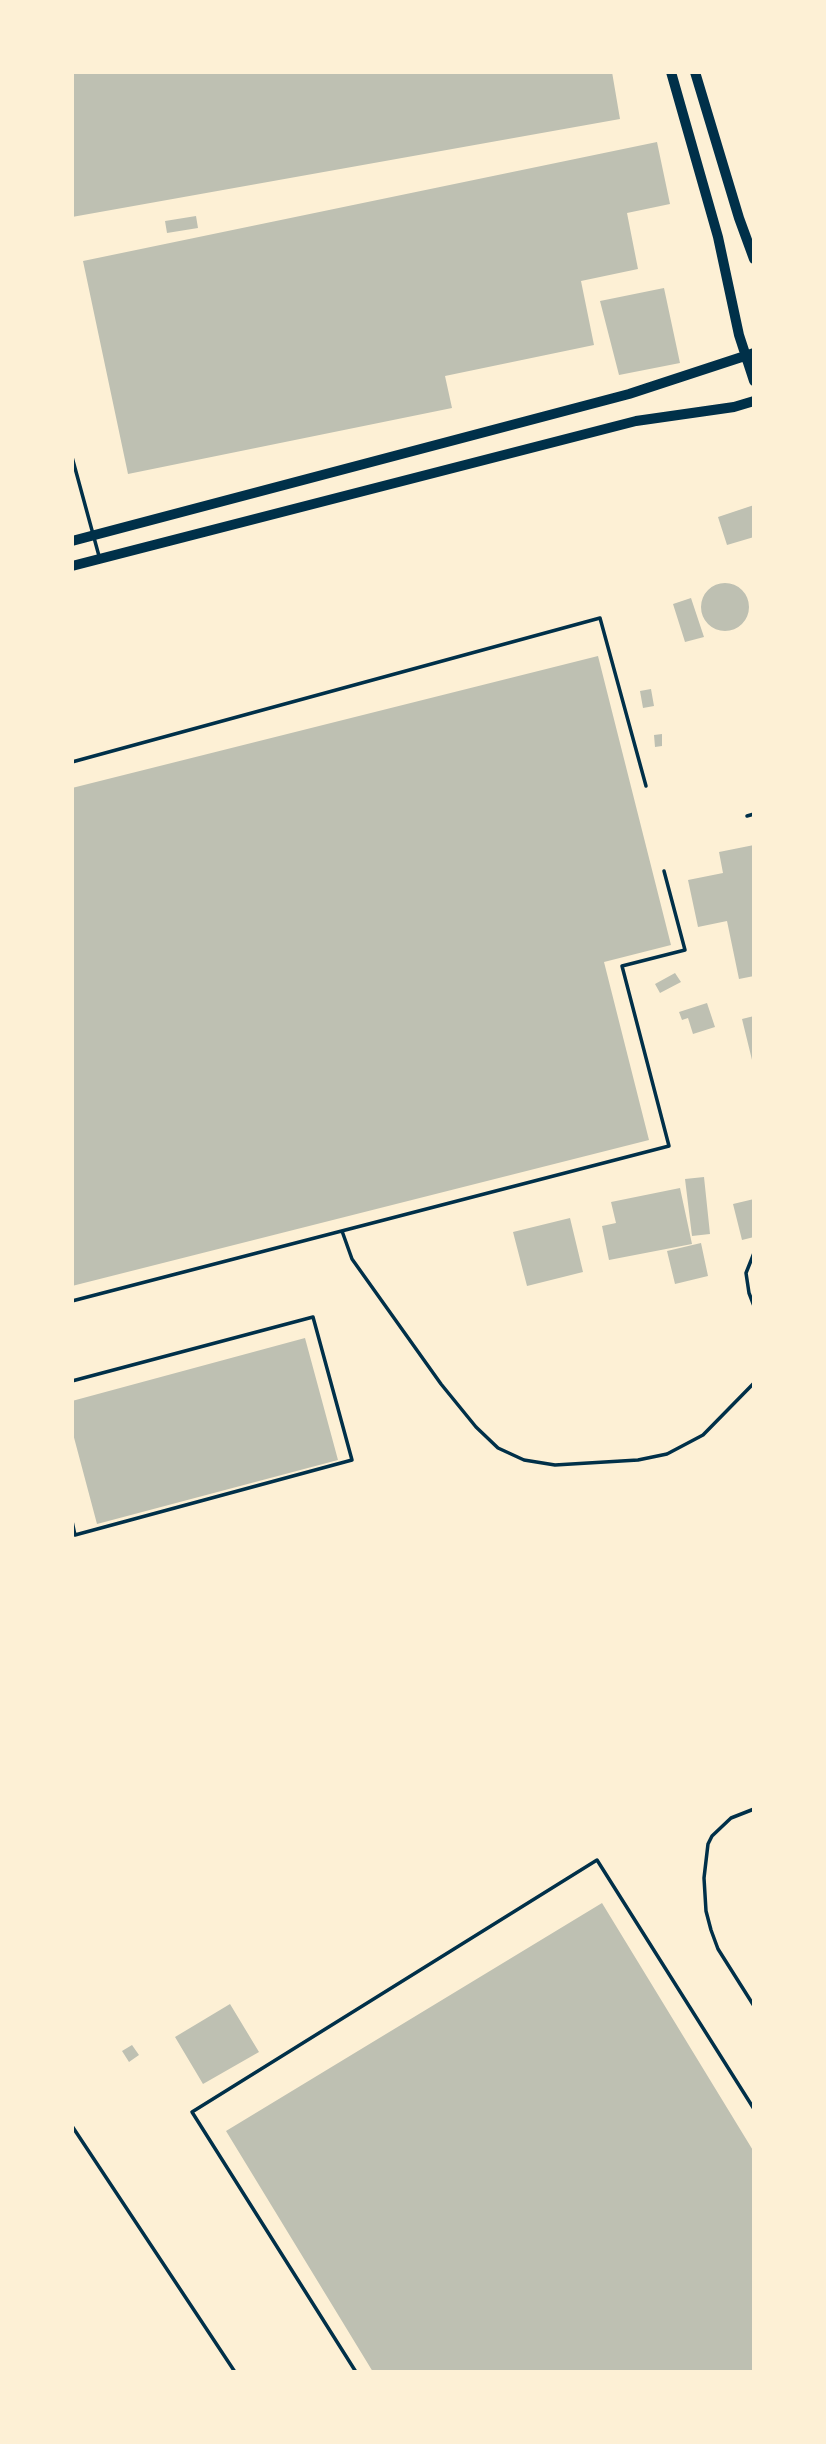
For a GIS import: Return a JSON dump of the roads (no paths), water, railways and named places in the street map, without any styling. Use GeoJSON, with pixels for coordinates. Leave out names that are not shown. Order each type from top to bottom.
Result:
{"type":"FeatureCollection","features":[{"type":"Feature","properties":{"kind":"street"},"geometry":{"type":"LineString","coordinates":[[671,72],[718,237],[739,335],[750,354],[754,381]]}},
{"type":"Feature","properties":{"kind":"street"},"geometry":{"type":"LineString","coordinates":[[695,72],[754,259]]}},
{"type":"Feature","properties":{"kind":"street"},"geometry":{"type":"LineString","coordinates":[[72,541],[629,394],[750,354]]}},
{"type":"Feature","properties":{"kind":"street"},"geometry":{"type":"LineString","coordinates":[[72,566],[636,421],[734,407],[754,401]]}},
{"type":"Feature","properties":{"kind":"lane"},"geometry":{"type":"LineString","coordinates":[[72,457],[99,559]]}},
{"type":"Feature","properties":{"kind":"lane"},"geometry":{"type":"LineString","coordinates":[[72,762],[600,618],[646,786]]}},
{"type":"Feature","properties":{"kind":"lane"},"geometry":{"type":"LineString","coordinates":[[747,816],[754,814]]}},
{"type":"Feature","properties":{"kind":"lane"},"geometry":{"type":"LineString","coordinates":[[72,1301],[669,1146],[622,966],[685,950],[664,871]]}},
{"type":"Feature","properties":{"kind":"lane"},"geometry":{"type":"LineString","coordinates":[[342,1231],[352,1259],[441,1384],[476,1427],[498,1448],[524,1460],[555,1465],[638,1460],[667,1454],[704,1435],[754,1383]]}},
{"type":"Feature","properties":{"kind":"lane"},"geometry":{"type":"LineString","coordinates":[[754,1253],[749,1263],[746,1283],[754,1306]]}},
{"type":"Feature","properties":{"kind":"lane"},"geometry":{"type":"LineString","coordinates":[[72,1381],[313,1317],[352,1460],[75,1535],[72,1521]]}},
{"type":"Feature","properties":{"kind":"lane"},"geometry":{"type":"LineString","coordinates":[[754,1809],[731,1818],[712,1836],[708,1844],[704,1895],[710,1930],[718,1949],[754,2006]]}},
{"type":"Feature","properties":{"kind":"lane"},"geometry":{"type":"LineString","coordinates":[[356,2372],[192,2112],[597,1860],[754,2109]]}},
{"type":"Feature","properties":{"kind":"lane"},"geometry":{"type":"LineString","coordinates":[[72,2126],[235,2372]]}}]}
